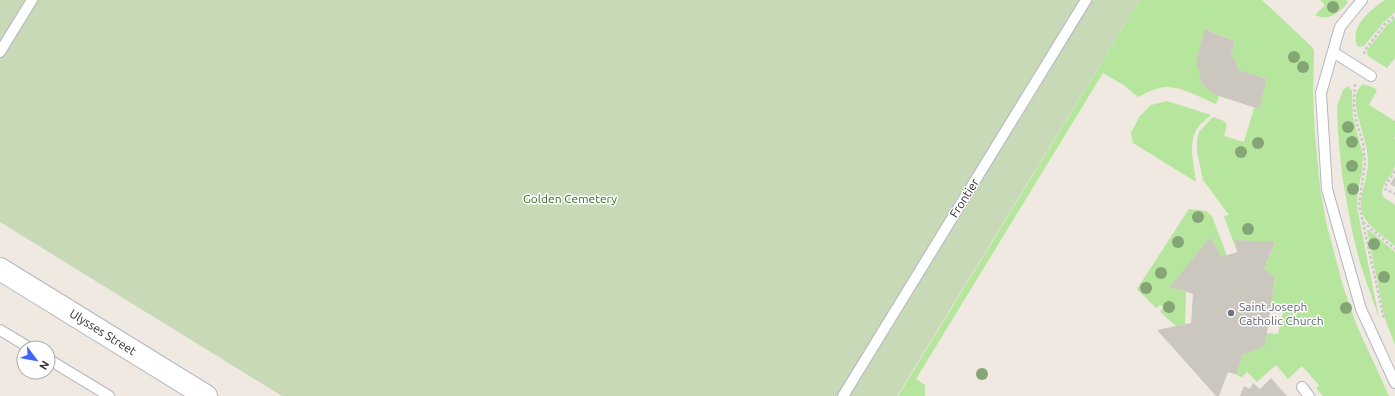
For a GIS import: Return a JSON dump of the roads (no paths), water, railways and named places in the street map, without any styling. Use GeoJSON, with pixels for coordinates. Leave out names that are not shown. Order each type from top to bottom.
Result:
{"type":"FeatureCollection","features":[{"type":"Feature","properties":{"kind":"street","name":"Ulysses Street"},"geometry":{"type":"LineString","coordinates":[[0,269],[200,394]]}},
{"type":"Feature","properties":{"kind":"lane"},"geometry":{"type":"LineString","coordinates":[[0,52],[32,0]]}},
{"type":"Feature","properties":{"kind":"lane","name":"Frontier"},"geometry":{"type":"LineString","coordinates":[[843,396],[1086,0]]}},
{"type":"Feature","properties":{"kind":"lane"},"geometry":{"type":"LineString","coordinates":[[1362,0],[1340,27],[1321,93],[1327,189],[1361,309],[1395,383]]}},
{"type":"Feature","properties":{"kind":"lane"},"geometry":{"type":"LineString","coordinates":[[1333,52],[1371,76]]}},
{"type":"Feature","properties":{"kind":"lane"},"geometry":{"type":"LineString","coordinates":[[0,330],[17,340]]}},
{"type":"Feature","properties":{"kind":"lane"},"geometry":{"type":"LineString","coordinates":[[56,364],[109,396]]}},
{"type":"Feature","properties":{"kind":"lane"},"geometry":{"type":"LineString","coordinates":[[1302,387],[1309,396]]}},
{"type":"Feature","properties":{"kind":"place","name":"Saint Joseph Catholic Church"},"geometry":{"type":"Point","coordinates":[1231,313]}},
{"type":"Feature","properties":{"kind":"park label","name":"Golden Cemetery"},"geometry":{"type":"Point","coordinates":[570,198]}}]}
